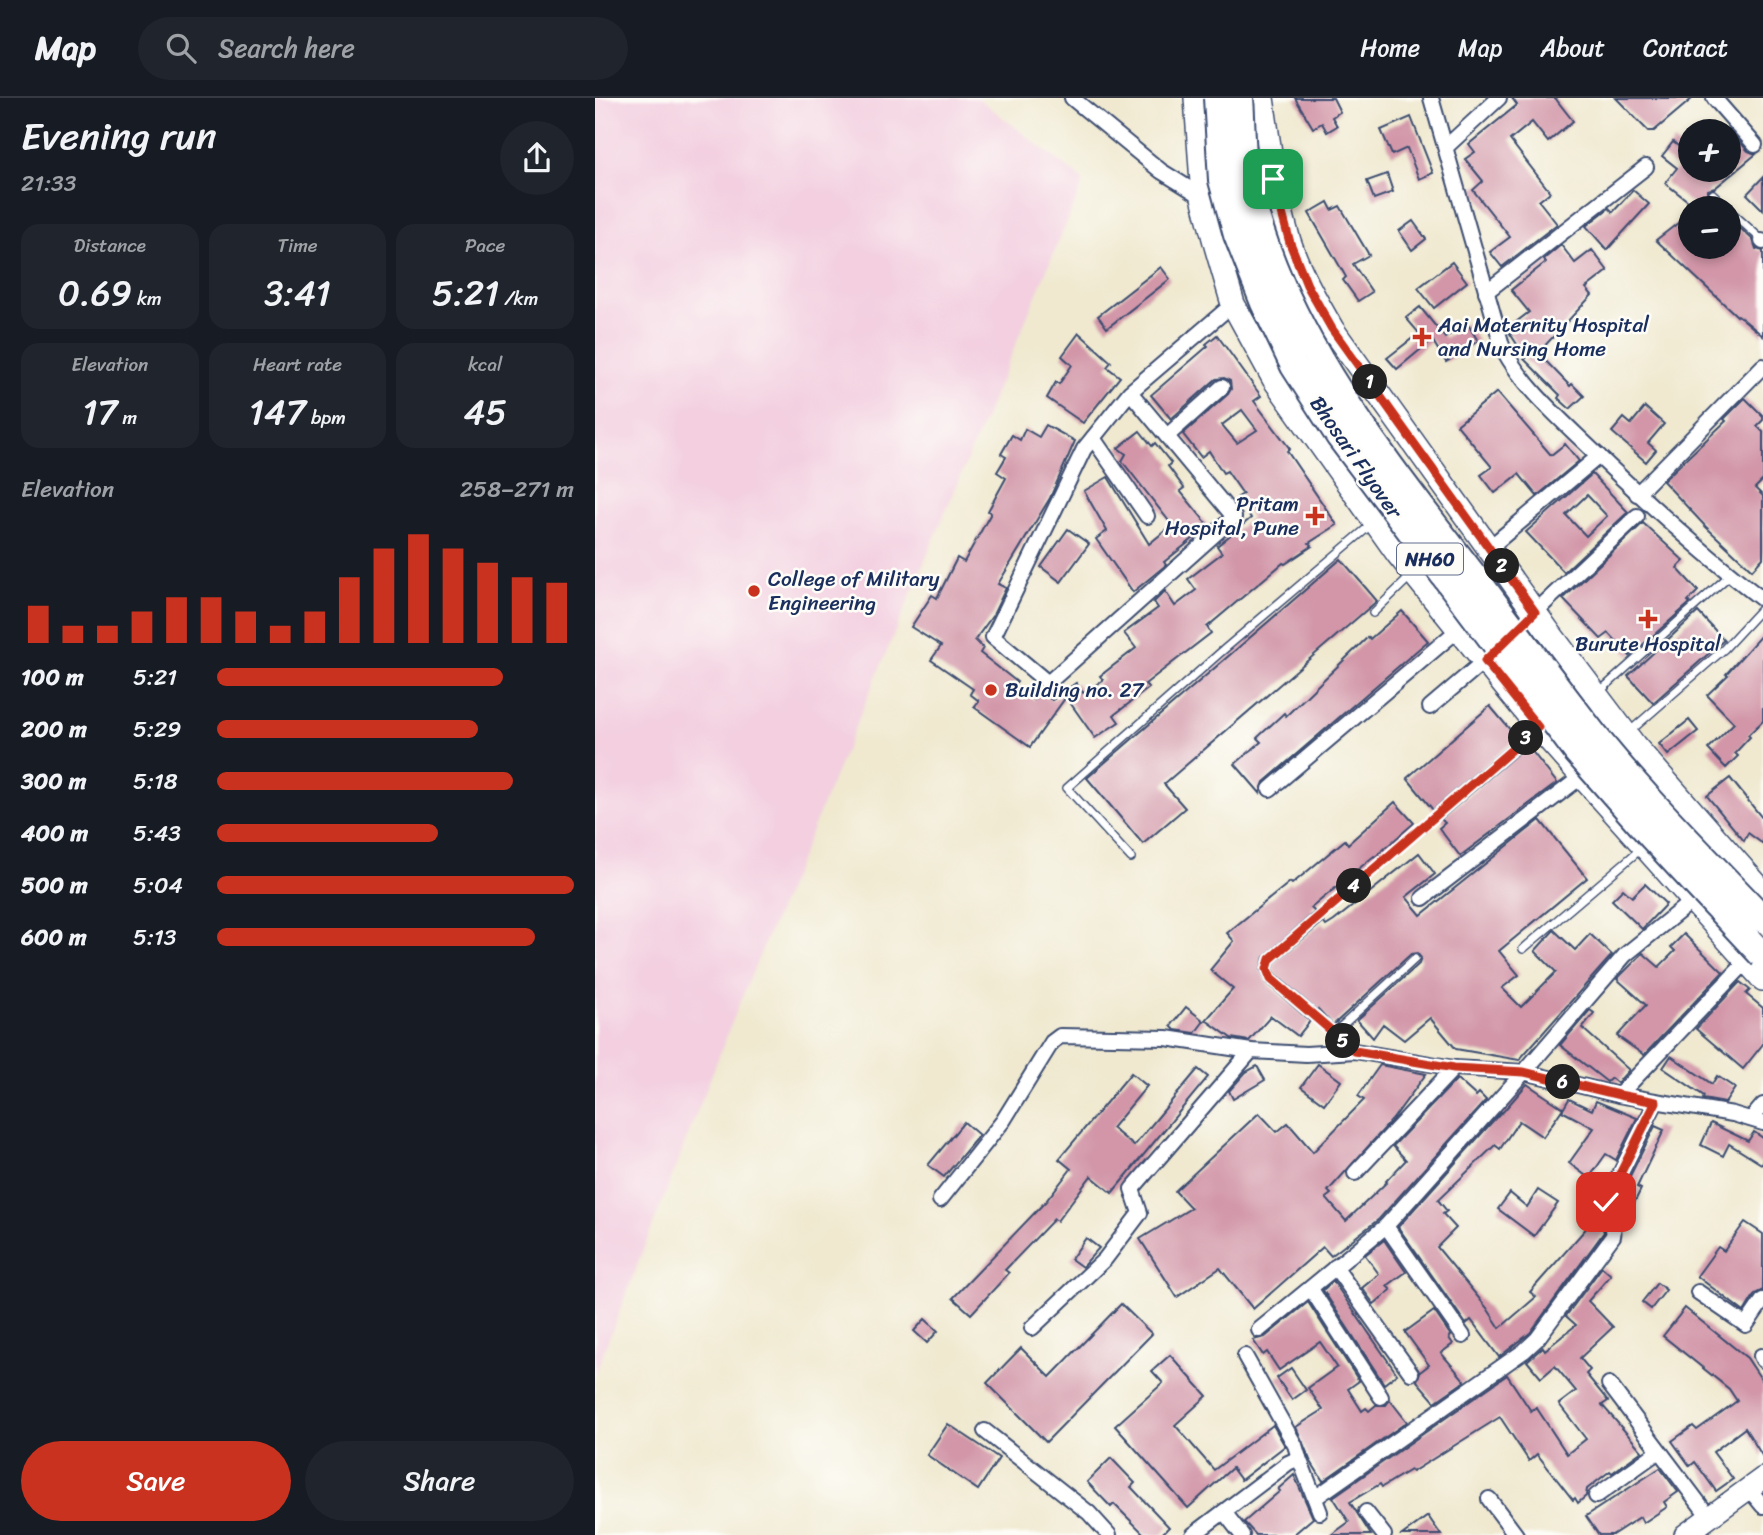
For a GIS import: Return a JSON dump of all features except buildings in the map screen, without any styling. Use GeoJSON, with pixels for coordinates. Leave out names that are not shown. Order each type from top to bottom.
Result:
{"type":"FeatureCollection","features":[{"type":"Feature","properties":{"kind":"highway","name":"Bhosari Flyover"},"geometry":{"type":"LineString","coordinates":[[1216,98],[1222,180],[1237,235],[1264,303],[1294,366],[1339,436],[1577,752],[1755,958]]}},
{"type":"Feature","properties":{"kind":"highway","name":"Bhosari Flyover"},"geometry":{"type":"LineString","coordinates":[[1240,98],[1246,176],[1260,227],[1314,355],[1389,463],[1595,737],[1669,821],[1763,919]]}},
{"type":"Feature","properties":{"kind":"main road"},"geometry":{"type":"LineString","coordinates":[[1196,98],[1203,197],[1233,304],[1274,379],[1375,522],[1538,727],[1692,901],[1755,958],[1763,979]]}},
{"type":"Feature","properties":{"kind":"main road"},"geometry":{"type":"LineString","coordinates":[[1262,98],[1273,179],[1290,243],[1307,285],[1332,329],[1626,735],[1763,892]]}},
{"type":"Feature","properties":{"kind":"street"},"geometry":{"type":"LineString","coordinates":[[1072,98],[1161,171],[1203,197]]}},
{"type":"Feature","properties":{"kind":"street"},"geometry":{"type":"LineString","coordinates":[[1431,98],[1503,349],[1515,369],[1533,392],[1637,494],[1762,598]]}},
{"type":"Feature","properties":{"kind":"street"},"geometry":{"type":"LineString","coordinates":[[1446,148],[1499,98]]}},
{"type":"Feature","properties":{"kind":"street"},"geometry":{"type":"LineString","coordinates":[[1714,98],[1755,145]]}},
{"type":"Feature","properties":{"kind":"street"},"geometry":{"type":"LineString","coordinates":[[1486,292],[1646,167]]}},
{"type":"Feature","properties":{"kind":"street"},"geometry":{"type":"LineString","coordinates":[[1130,392],[1234,517],[1048,683],[993,637],[1084,449],[1130,392],[1233,304]]}},
{"type":"Feature","properties":{"kind":"street"},"geometry":{"type":"LineString","coordinates":[[1637,494],[1763,366]]}},
{"type":"Feature","properties":{"kind":"street"},"geometry":{"type":"LineString","coordinates":[[1167,436],[1221,387]]}},
{"type":"Feature","properties":{"kind":"street"},"geometry":{"type":"LineString","coordinates":[[1093,438],[1147,516]]}},
{"type":"Feature","properties":{"kind":"street"},"geometry":{"type":"LineString","coordinates":[[1489,548],[1599,456]]}},
{"type":"Feature","properties":{"kind":"street"},"geometry":{"type":"LineString","coordinates":[[1430,707],[1485,661],[1637,516]]}},
{"type":"Feature","properties":{"kind":"street"},"geometry":{"type":"LineString","coordinates":[[1271,789],[1459,629]]}},
{"type":"Feature","properties":{"kind":"street"},"geometry":{"type":"LineString","coordinates":[[1423,898],[1581,777]]}},
{"type":"Feature","properties":{"kind":"street"},"geometry":{"type":"LineString","coordinates":[[1259,1331],[1386,1226],[1625,956],[1692,901]]}},
{"type":"Feature","properties":{"kind":"street"},"geometry":{"type":"LineString","coordinates":[[1619,1095],[1755,958]]}},
{"type":"Feature","properties":{"kind":"street"},"geometry":{"type":"LineString","coordinates":[[940,1200],[1003,1121],[1052,1042],[1060,1036],[1166,1038],[1251,1051],[1306,1054],[1355,1051],[1454,1068],[1524,1072],[1619,1095],[1757,1121],[1763,1105]]}},
{"type":"Feature","properties":{"kind":"street"},"geometry":{"type":"LineString","coordinates":[[1032,1328],[1105,1259],[1140,1213],[1132,1189],[1251,1051]]}},
{"type":"Feature","properties":{"kind":"street"},"geometry":{"type":"LineString","coordinates":[[1355,1173],[1454,1068]]}},
{"type":"Feature","properties":{"kind":"street"},"geometry":{"type":"LineString","coordinates":[[1315,1497],[1524,1351],[1537,1339],[1613,1236],[1615,1230],[1605,1209],[1606,1202],[1656,1102]]}},
{"type":"Feature","properties":{"kind":"street"},"geometry":{"type":"LineString","coordinates":[[1386,1226],[1463,1336]]}},
{"type":"Feature","properties":{"kind":"street"},"geometry":{"type":"LineString","coordinates":[[1335,1267],[1411,1373]]}},
{"type":"Feature","properties":{"kind":"street"},"geometry":{"type":"LineString","coordinates":[[1311,1289],[1381,1397]]}},
{"type":"Feature","properties":{"kind":"street"},"geometry":{"type":"LineString","coordinates":[[1698,1292],[1746,1325],[1763,1300]]}},
{"type":"Feature","properties":{"kind":"street"},"geometry":{"type":"LineString","coordinates":[[1245,1356],[1296,1445],[1320,1512]]}},
{"type":"Feature","properties":{"kind":"street"},"geometry":{"type":"LineString","coordinates":[[1609,1384],[1710,1518]]}},
{"type":"Feature","properties":{"kind":"street"},"geometry":{"type":"LineString","coordinates":[[985,1431],[1089,1513],[1109,1535]]}},
{"type":"Feature","properties":{"kind":"street"},"geometry":{"type":"LineString","coordinates":[[1595,1496],[1659,1451]]}},
{"type":"Feature","properties":{"kind":"street"},"geometry":{"type":"LineString","coordinates":[[1193,1535],[1288,1463],[1299,1458]]}},
{"type":"Feature","properties":{"kind":"street"},"geometry":{"type":"LineString","coordinates":[[1685,1535],[1756,1483],[1763,1506]]}},
{"type":"Feature","properties":{"kind":"street"},"geometry":{"type":"LineString","coordinates":[[1489,1499],[1516,1535]]}},
{"type":"Feature","properties":{"kind":"street"},"geometry":{"type":"LineString","coordinates":[[1224,1511],[1242,1535]]}},
{"type":"Feature","properties":{"kind":"street"},"geometry":{"type":"LineString","coordinates":[[1366,1512],[1384,1535]]}},
{"type":"Feature","properties":{"kind":"lane"},"geometry":{"type":"LineString","coordinates":[[1741,221],[1763,241]]}},
{"type":"Feature","properties":{"kind":"lane"},"geometry":{"type":"LineString","coordinates":[[1131,858],[1067,788],[1221,652],[1375,522]]}},
{"type":"Feature","properties":{"kind":"lane"},"geometry":{"type":"LineString","coordinates":[[1373,613],[1415,573]]}},
{"type":"Feature","properties":{"kind":"lane"},"geometry":{"type":"LineString","coordinates":[[1596,695],[1731,574]]}},
{"type":"Feature","properties":{"kind":"lane"},"geometry":{"type":"LineString","coordinates":[[1626,735],[1724,649],[1762,598]]}},
{"type":"Feature","properties":{"kind":"lane"},"geometry":{"type":"LineString","coordinates":[[1355,1051],[1271,979],[1267,969],[1270,959],[1538,727]]}},
{"type":"Feature","properties":{"kind":"lane"},"geometry":{"type":"LineString","coordinates":[[1523,949],[1643,846]]}},
{"type":"Feature","properties":{"kind":"lane"},"geometry":{"type":"LineString","coordinates":[[1334,1033],[1415,959]]}},
{"type":"Feature","properties":{"kind":"shaded area","name":"College of Military Engineering"},"geometry":{"type":"Polygon","coordinates":[[[595,98],[978,98],[1084,181],[740,1002],[595,1374],[595,98]]]}},
{"type":"Feature","properties":{"kind":"place","name":"Aai Maternity Hospital and Nursing Home"},"geometry":{"type":"Point","coordinates":[1422,337]}},
{"type":"Feature","properties":{"kind":"place","name":"Pritam Hospital, Pune"},"geometry":{"type":"Point","coordinates":[1315,516]}},
{"type":"Feature","properties":{"kind":"place","name":"College of Military Engineering"},"geometry":{"type":"Point","coordinates":[754,591]}},
{"type":"Feature","properties":{"kind":"place","name":"Burute Hospital"},"geometry":{"type":"Point","coordinates":[1648,619]}},
{"type":"Feature","properties":{"kind":"place","name":"Building no. 27"},"geometry":{"type":"Point","coordinates":[991,690]}},
{"type":"Feature","properties":{"kind":"route"},"geometry":{"type":"LineString","coordinates":[[1273,179],[1290,243],[1307,285],[1332,329],[1535,612],[1485,661],[1538,727],[1270,959],[1267,969],[1271,979],[1355,1051],[1454,1068],[1524,1072],[1656,1102],[1606,1202]]}}]}
